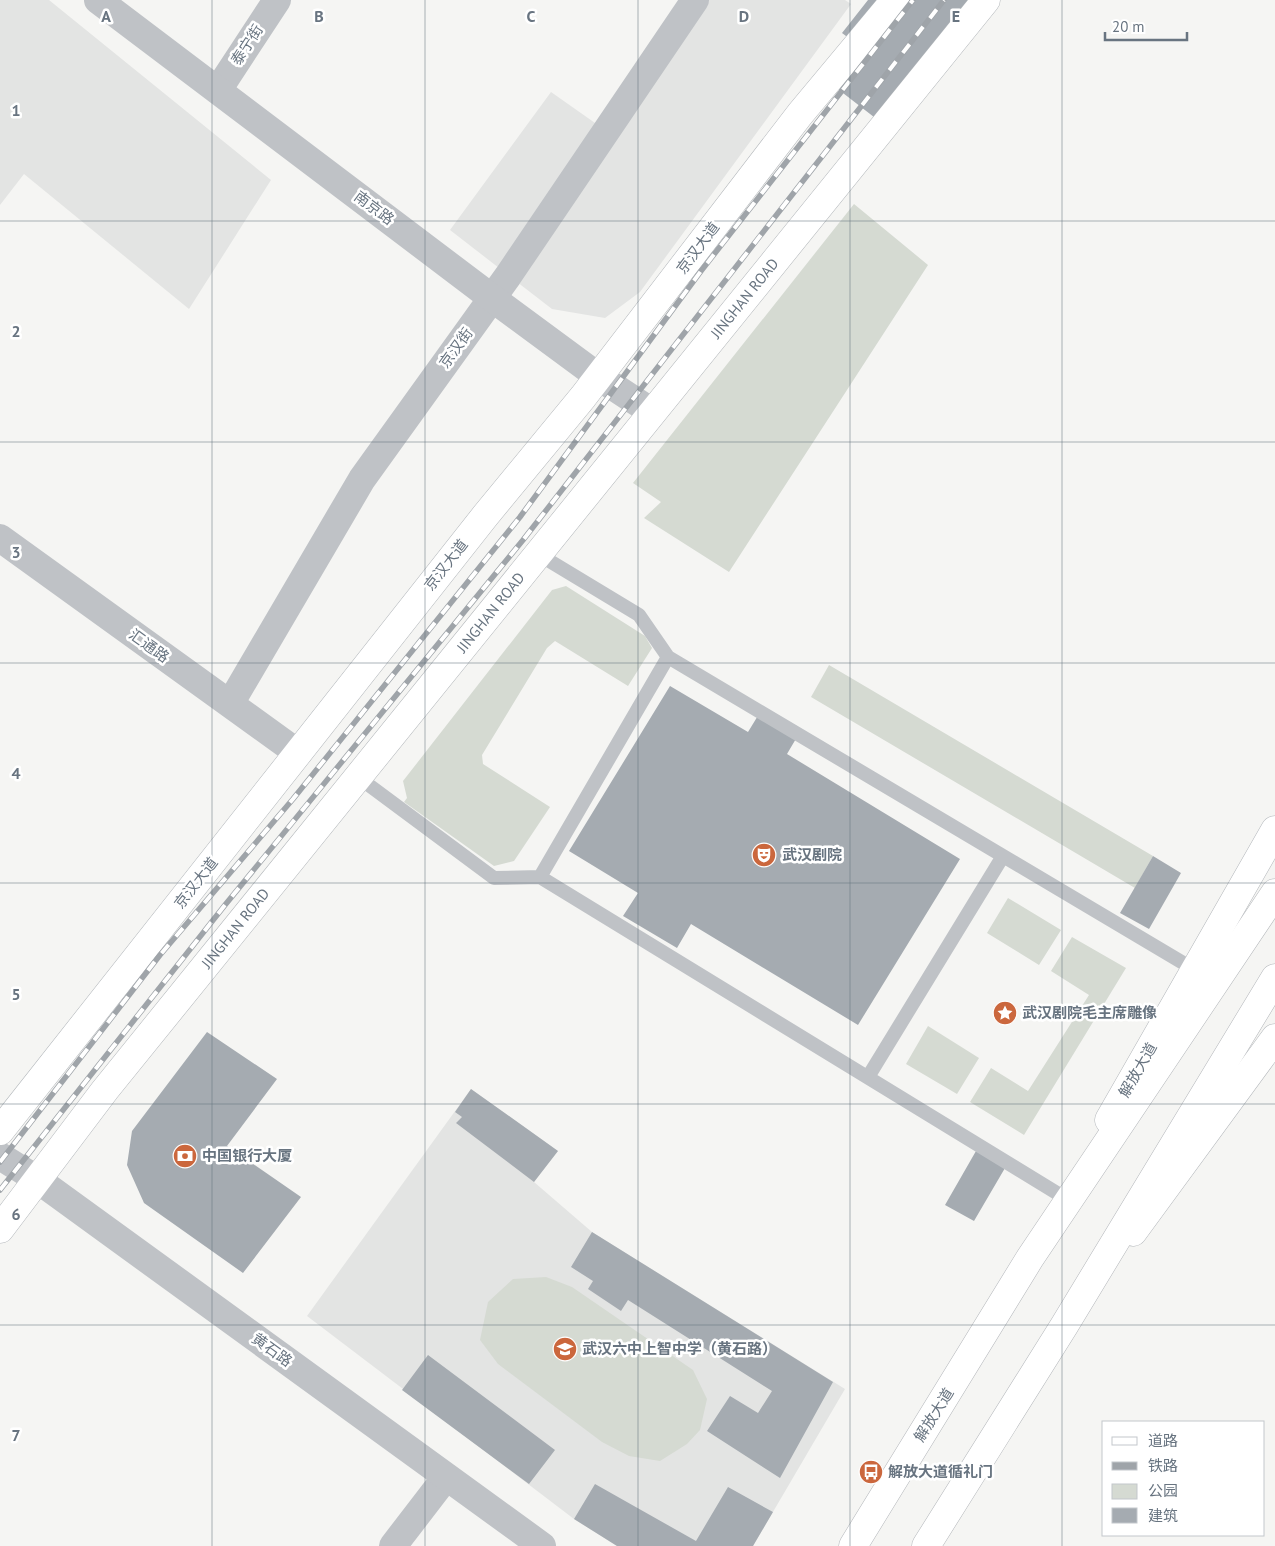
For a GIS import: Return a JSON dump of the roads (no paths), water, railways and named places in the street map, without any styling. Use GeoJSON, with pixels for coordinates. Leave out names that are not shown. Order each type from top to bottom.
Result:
{"type":"FeatureCollection","features":[{"type":"Feature","properties":{"kind":"main road","name":"京汉大道"},"geometry":{"type":"LineString","coordinates":[[0,1131],[479,523],[599,377],[800,114],[894,0]]}},
{"type":"Feature","properties":{"kind":"main road","name":"JINGHAN ROAD"},"geometry":{"type":"LineString","coordinates":[[0,1229],[105,1090],[986,0]]}},
{"type":"Feature","properties":{"kind":"main road","name":"解放大道"},"geometry":{"type":"LineString","coordinates":[[854,1546],[1030,1258],[1275,830]]}},
{"type":"Feature","properties":{"kind":"main road","name":"解放大道"},"geometry":{"type":"LineString","coordinates":[[1030,1258],[1275,893]]}},
{"type":"Feature","properties":{"kind":"main road"},"geometry":{"type":"LineString","coordinates":[[926,1546],[1064,1326],[1275,978]]}},
{"type":"Feature","properties":{"kind":"main road"},"geometry":{"type":"LineString","coordinates":[[1064,1326],[1275,1038]]}},
{"type":"Feature","properties":{"kind":"street","name":"南京路"},"geometry":{"type":"LineString","coordinates":[[98,0],[492,298],[599,377],[652,412]]}},
{"type":"Feature","properties":{"kind":"street","name":"泰宁街"},"geometry":{"type":"LineString","coordinates":[[218,90],[276,0]]}},
{"type":"Feature","properties":{"kind":"street","name":"京汉街"},"geometry":{"type":"LineString","coordinates":[[230,704],[362,479],[492,298],[695,0]]}},
{"type":"Feature","properties":{"kind":"street","name":"汇通路"},"geometry":{"type":"LineString","coordinates":[[0,538],[298,753]]}},
{"type":"Feature","properties":{"kind":"street","name":"黄石路"},"geometry":{"type":"LineString","coordinates":[[0,1156],[38,1180],[542,1546]]}},
{"type":"Feature","properties":{"kind":"street"},"geometry":{"type":"LineString","coordinates":[[393,1546],[446,1477]]}},
{"type":"Feature","properties":{"kind":"lane"},"geometry":{"type":"LineString","coordinates":[[538,554],[638,615],[668,657],[1195,970]]}},
{"type":"Feature","properties":{"kind":"lane"},"geometry":{"type":"LineString","coordinates":[[540,877],[668,657]]}},
{"type":"Feature","properties":{"kind":"lane"},"geometry":{"type":"LineString","coordinates":[[358,777],[494,878],[540,877],[1065,1198]]}},
{"type":"Feature","properties":{"kind":"lane"},"geometry":{"type":"LineString","coordinates":[[868,1077],[1003,856]]}},
{"type":"Feature","properties":{"kind":"railway"},"geometry":{"type":"LineString","coordinates":[[0,1162],[160,955],[293,799],[520,517],[701,271],[913,0]]}},
{"type":"Feature","properties":{"kind":"railway"},"geometry":{"type":"LineString","coordinates":[[0,1190],[225,905],[523,540],[944,0]]}},
{"type":"Feature","properties":{"kind":"place","name":"武汉剧院"},"geometry":{"type":"Point","coordinates":[764,855]}},
{"type":"Feature","properties":{"kind":"place","name":"武汉剧院毛主席雕像"},"geometry":{"type":"Point","coordinates":[1005,1013]}},
{"type":"Feature","properties":{"kind":"place","name":"中国银行大厦"},"geometry":{"type":"Point","coordinates":[185,1156]}},
{"type":"Feature","properties":{"kind":"place","name":"武汉六中上智中学（黄石路）"},"geometry":{"type":"Point","coordinates":[565,1349]}},
{"type":"Feature","properties":{"kind":"place","name":"解放大道循礼门"},"geometry":{"type":"Point","coordinates":[871,1472]}}]}
